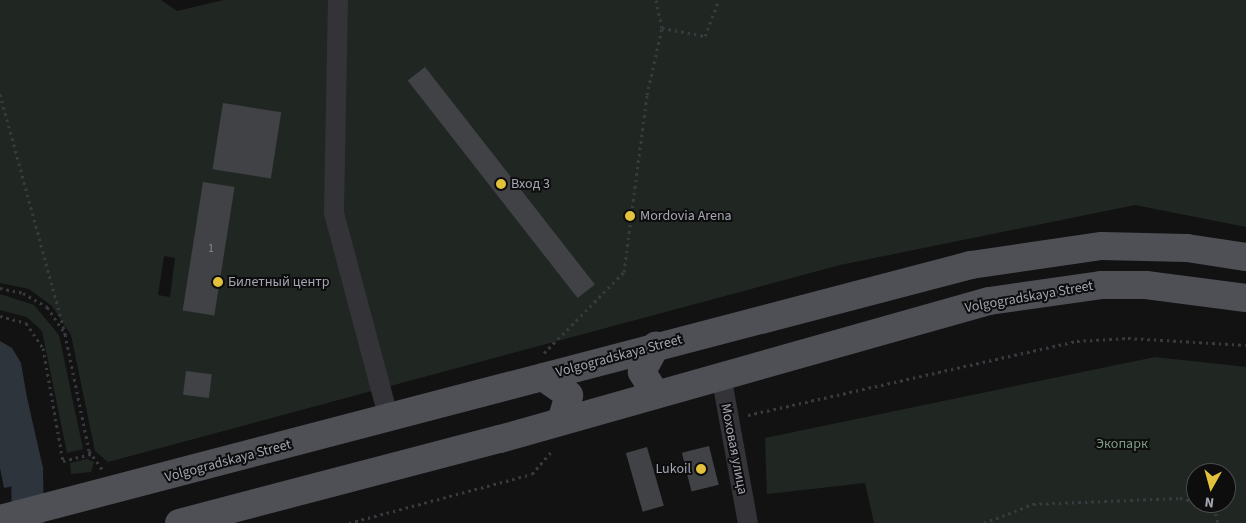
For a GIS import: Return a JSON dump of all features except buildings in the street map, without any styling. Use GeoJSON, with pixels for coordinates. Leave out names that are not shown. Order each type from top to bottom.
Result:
{"type":"FeatureCollection","features":[{"type":"Feature","properties":{"kind":"main road","name":"Volgogradskaya Street"},"geometry":{"type":"LineString","coordinates":[[0,519],[105,485],[543,366],[656,346],[895,282],[1013,256],[1146,246],[1246,257]]}},
{"type":"Feature","properties":{"kind":"main road","name":"Volgogradskaya Street"},"geometry":{"type":"LineString","coordinates":[[179,523],[562,421],[897,324],[1044,291],[1146,285],[1246,298]]}},
{"type":"Feature","properties":{"kind":"main road"},"geometry":{"type":"LineString","coordinates":[[655,393],[642,372],[656,346]]}},
{"type":"Feature","properties":{"kind":"main road"},"geometry":{"type":"LineString","coordinates":[[543,366],[568,394],[562,421]]}},
{"type":"Feature","properties":{"kind":"street"},"geometry":{"type":"LineString","coordinates":[[338,0],[334,213],[384,401]]}},
{"type":"Feature","properties":{"kind":"street","name":"Моховая улица"},"geometry":{"type":"LineString","coordinates":[[721,375],[748,523]]}},
{"type":"Feature","properties":{"kind":"path"},"geometry":{"type":"LineString","coordinates":[[543,366],[624,272],[647,95],[662,28],[656,0]]}},
{"type":"Feature","properties":{"kind":"path"},"geometry":{"type":"LineString","coordinates":[[662,28],[705,36],[719,0]]}},
{"type":"Feature","properties":{"kind":"path"},"geometry":{"type":"LineString","coordinates":[[0,94],[65,334],[92,454],[105,485]]}},
{"type":"Feature","properties":{"kind":"path"},"geometry":{"type":"LineString","coordinates":[[0,288],[23,293],[47,307],[65,334]]}},
{"type":"Feature","properties":{"kind":"path"},"geometry":{"type":"LineString","coordinates":[[0,316],[26,323],[43,348],[63,461],[92,454]]}},
{"type":"Feature","properties":{"kind":"path"},"geometry":{"type":"LineString","coordinates":[[726,409],[743,416],[1077,341],[1128,338],[1246,345]]}},
{"type":"Feature","properties":{"kind":"path"},"geometry":{"type":"LineString","coordinates":[[349,523],[532,474],[549,451],[558,448]]}},
{"type":"Feature","properties":{"kind":"path"},"geometry":{"type":"LineString","coordinates":[[984,523],[1033,504],[1180,498],[1186,500]]}},
{"type":"Feature","properties":{"kind":"green space","name":"Mordovia Arena"},"geometry":{"type":"Polygon","coordinates":[[[0,0],[161,0],[177,11],[224,0],[1246,0],[1246,227],[1135,205],[840,265],[108,462],[95,451],[71,335],[52,306],[29,289],[0,283],[0,0]],[[164,256],[158,295],[170,297],[175,258],[164,256]]]}},
{"type":"Feature","properties":{"kind":"green space"},"geometry":{"type":"Polygon","coordinates":[[[0,294],[34,305],[59,335],[83,449],[67,453],[42,331],[27,317],[0,310],[0,294]]]}},
{"type":"Feature","properties":{"kind":"green space","name":"Экопарк"},"geometry":{"type":"Polygon","coordinates":[[[1155,357],[1246,367],[1246,523],[874,523],[865,483],[767,494],[765,438],[1155,357]]]}},
{"type":"Feature","properties":{"kind":"green space"},"geometry":{"type":"Polygon","coordinates":[[[87,459],[94,462],[91,472],[71,474],[70,463],[87,459]]]}},
{"type":"Feature","properties":{"kind":"shaded area"},"geometry":{"type":"Polygon","coordinates":[[[0,341],[12,348],[21,363],[41,480],[4,488],[0,468],[0,341]]]}},
{"type":"Feature","properties":{"kind":"waterway"},"geometry":{"type":"LineString","coordinates":[[0,369],[5,373],[27,470],[28,523]]}},
{"type":"Feature","properties":{"kind":"place","name":"Вход 3"},"geometry":{"type":"Point","coordinates":[501,184]}},
{"type":"Feature","properties":{"kind":"place","name":"Mordovia Arena"},"geometry":{"type":"Point","coordinates":[630,216]}},
{"type":"Feature","properties":{"kind":"place","name":"Билетный центр"},"geometry":{"type":"Point","coordinates":[218,282]}},
{"type":"Feature","properties":{"kind":"place","name":"Lukoil"},"geometry":{"type":"Point","coordinates":[701,469]}}]}
